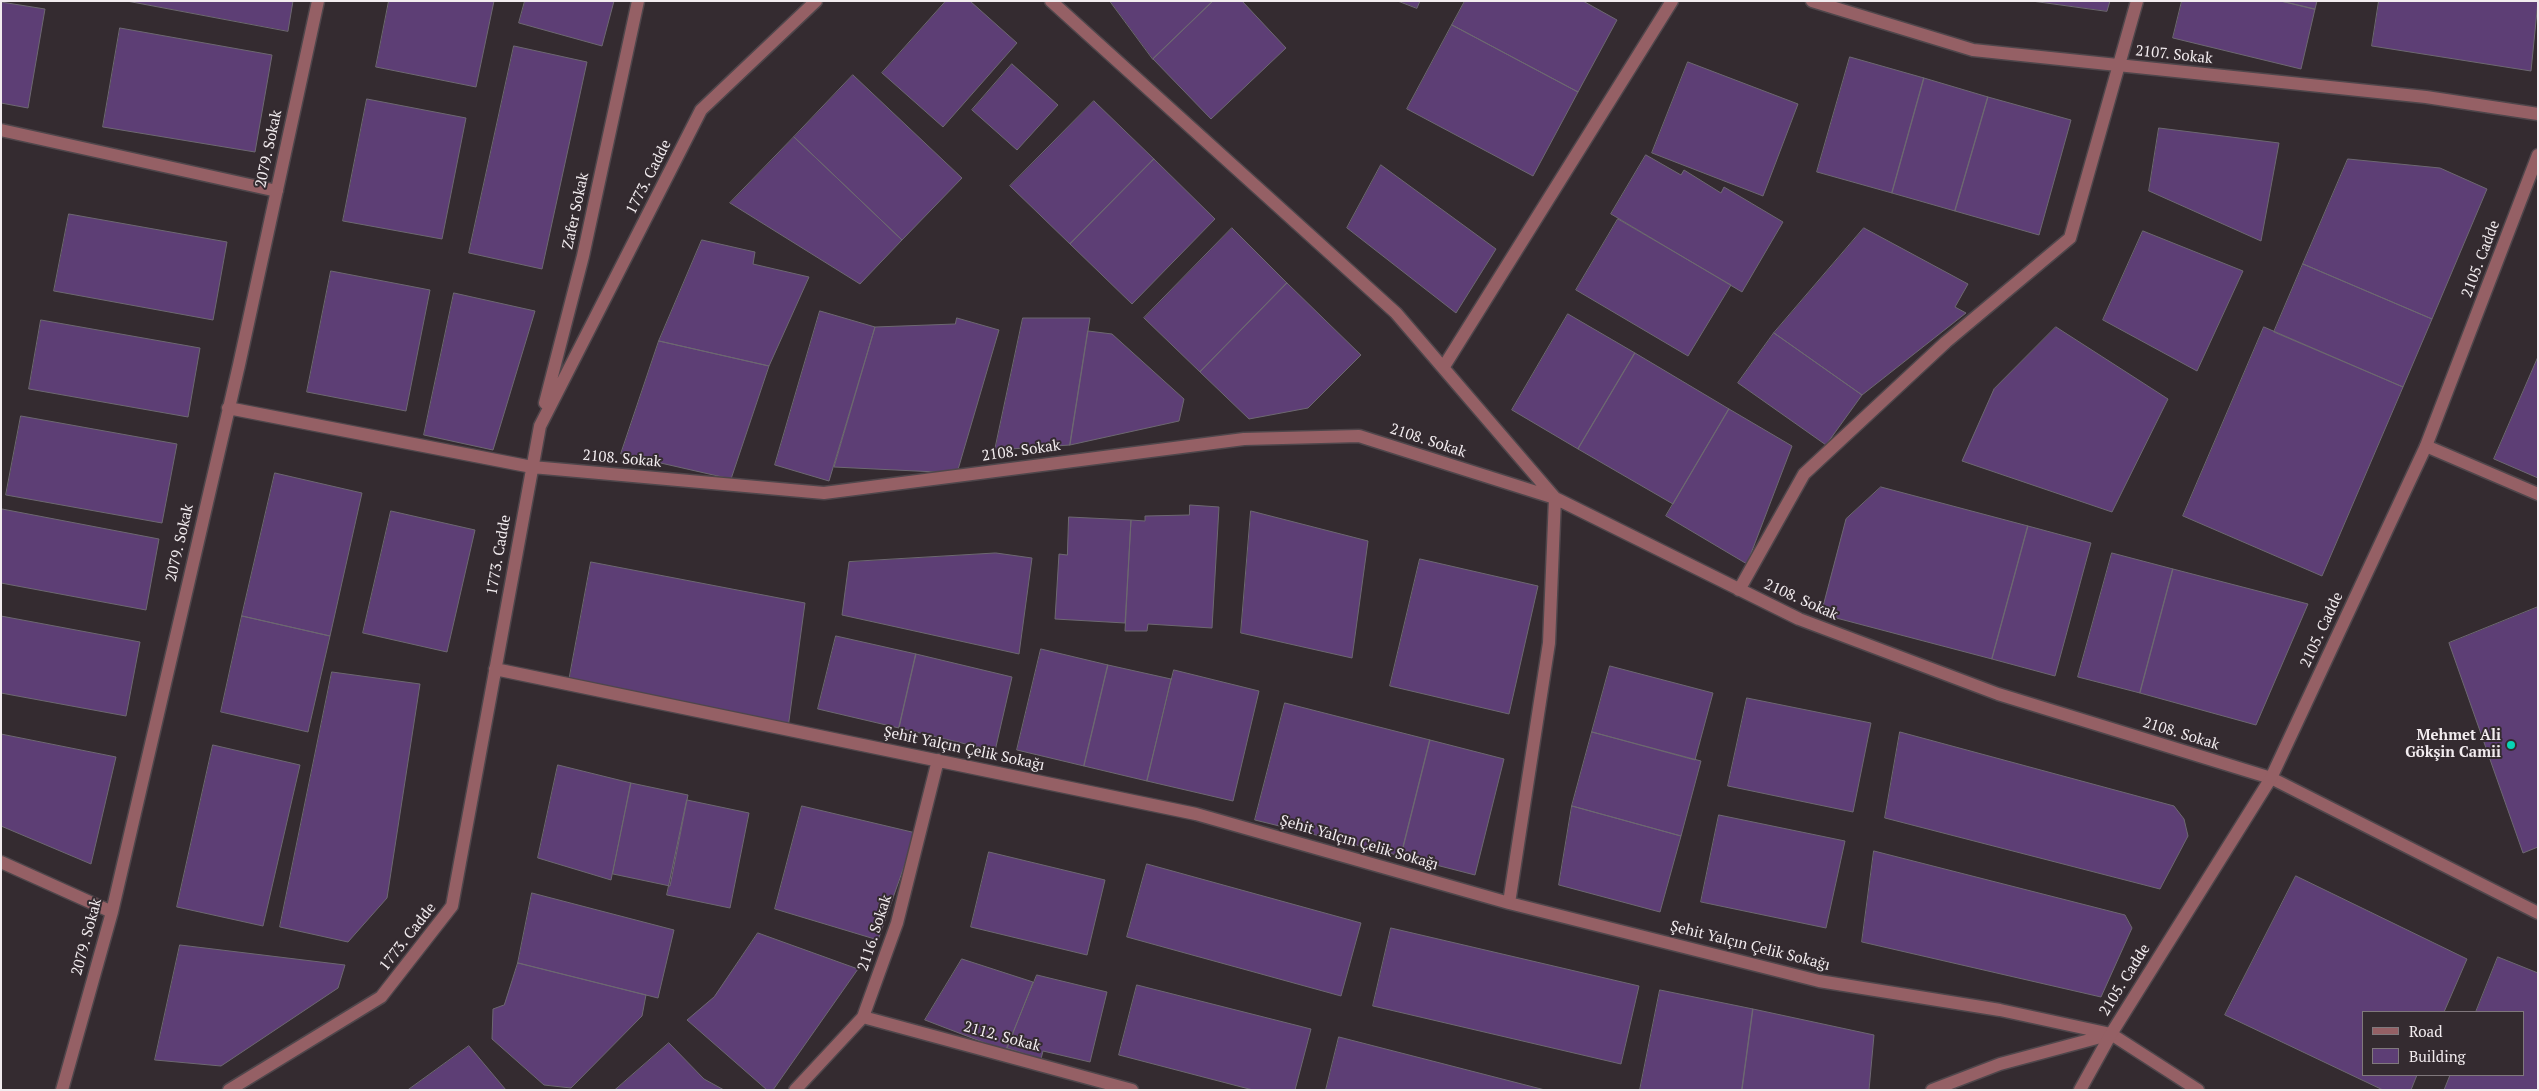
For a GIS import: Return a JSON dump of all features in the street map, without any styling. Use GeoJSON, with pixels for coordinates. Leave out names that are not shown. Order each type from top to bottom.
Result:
{"type":"FeatureCollection","features":[{"type":"Feature","properties":{"kind":"street","name":"2079. Sokak"},"geometry":{"type":"LineString","coordinates":[[62,1090],[112,912],[228,408],[318,1]]}},
{"type":"Feature","properties":{"kind":"street","name":"Zafer Sokak"},"geometry":{"type":"LineString","coordinates":[[540,426],[583,256],[638,1]]}},
{"type":"Feature","properties":{"kind":"street","name":"1773. Cadde"},"geometry":{"type":"LineString","coordinates":[[229,1090],[381,997],[452,906],[540,426],[701,110],[816,1]]}},
{"type":"Feature","properties":{"kind":"street"},"geometry":{"type":"LineString","coordinates":[[1051,1],[1396,313],[1555,498],[1549,643],[1510,903]]}},
{"type":"Feature","properties":{"kind":"street"},"geometry":{"type":"LineString","coordinates":[[1444,368],[1672,1]]}},
{"type":"Feature","properties":{"kind":"street","name":"2107. Sokak"},"geometry":{"type":"LineString","coordinates":[[1812,1],[1973,50],[2426,97],[2538,114]]}},
{"type":"Feature","properties":{"kind":"street"},"geometry":{"type":"LineString","coordinates":[[1739,590],[1804,474],[1946,342],[2070,238],[2137,1]]}},
{"type":"Feature","properties":{"kind":"street"},"geometry":{"type":"LineString","coordinates":[[1,130],[277,191]]}},
{"type":"Feature","properties":{"kind":"street","name":"2105. Cadde"},"geometry":{"type":"LineString","coordinates":[[2080,1090],[2111,1034],[2271,778],[2426,446],[2538,155]]}},
{"type":"Feature","properties":{"kind":"street","name":"2108. Sokak"},"geometry":{"type":"LineString","coordinates":[[228,408],[532,468],[824,493],[1244,439],[1359,436],[1555,498],[1799,620],[1998,694],[2271,778],[2538,913]]}},
{"type":"Feature","properties":{"kind":"street"},"geometry":{"type":"LineString","coordinates":[[2426,446],[2538,494]]}},
{"type":"Feature","properties":{"kind":"street","name":"Şehit Yalçın Çelik Sokağı"},"geometry":{"type":"LineString","coordinates":[[495,669],[1196,814],[1510,903],[1819,981],[2000,1010],[2111,1034],[2198,1090]]}},
{"type":"Feature","properties":{"kind":"street","name":"2116. Sokak"},"geometry":{"type":"LineString","coordinates":[[795,1090],[863,1017],[897,923],[938,760]]}},
{"type":"Feature","properties":{"kind":"street"},"geometry":{"type":"LineString","coordinates":[[1,862],[112,912]]}},
{"type":"Feature","properties":{"kind":"street","name":"2112. Sokak"},"geometry":{"type":"LineString","coordinates":[[863,1017],[1132,1090]]}},
{"type":"Feature","properties":{"kind":"street"},"geometry":{"type":"LineString","coordinates":[[1932,1090],[2000,1064],[2111,1034]]}},
{"type":"Feature","properties":{"kind":"building"},"geometry":{"type":"Polygon","coordinates":[[[127,1],[293,1],[288,31],[127,1]]]}},
{"type":"Feature","properties":{"kind":"building"},"geometry":{"type":"Polygon","coordinates":[[[389,1],[494,1],[476,87],[376,67],[389,1]]]}},
{"type":"Feature","properties":{"kind":"building"},"geometry":{"type":"Polygon","coordinates":[[[525,1],[614,1],[602,46],[519,23],[525,1]]]}},
{"type":"Feature","properties":{"kind":"building"},"geometry":{"type":"Polygon","coordinates":[[[946,1],[970,1],[1017,43],[943,127],[882,73],[946,1]]]}},
{"type":"Feature","properties":{"kind":"building"},"geometry":{"type":"Polygon","coordinates":[[[1110,1],[1213,1],[1153,59],[1110,1]]]}},
{"type":"Feature","properties":{"kind":"building"},"geometry":{"type":"Polygon","coordinates":[[[1213,1],[1242,1],[1286,48],[1211,119],[1153,59],[1213,1]]]}},
{"type":"Feature","properties":{"kind":"building"},"geometry":{"type":"Polygon","coordinates":[[[1398,1],[1420,1],[1417,8],[1398,1]]]}},
{"type":"Feature","properties":{"kind":"building"},"geometry":{"type":"Polygon","coordinates":[[[1465,1],[1583,1],[1617,20],[1578,92],[1452,25],[1465,1]]]}},
{"type":"Feature","properties":{"kind":"building"},"geometry":{"type":"Polygon","coordinates":[[[2032,1],[2110,1],[2107,11],[2032,1]]]}},
{"type":"Feature","properties":{"kind":"building"},"geometry":{"type":"Polygon","coordinates":[[[2182,1],[2281,1],[2315,9],[2301,69],[2173,38],[2182,1]]]}},
{"type":"Feature","properties":{"kind":"building"},"geometry":{"type":"Polygon","coordinates":[[[2281,1],[2317,1],[2315,9],[2281,1]]]}},
{"type":"Feature","properties":{"kind":"building"},"geometry":{"type":"Polygon","coordinates":[[[2379,1],[2538,1],[2531,71],[2372,46],[2379,1]]]}},
{"type":"Feature","properties":{"kind":"building"},"geometry":{"type":"Polygon","coordinates":[[[1,2],[45,9],[28,108],[1,103],[1,2]]]}},
{"type":"Feature","properties":{"kind":"building"},"geometry":{"type":"Polygon","coordinates":[[[1452,25],[1578,92],[1533,176],[1407,109],[1452,25]]]}},
{"type":"Feature","properties":{"kind":"building"},"geometry":{"type":"Polygon","coordinates":[[[120,28],[272,55],[255,152],[103,127],[120,28]]]}},
{"type":"Feature","properties":{"kind":"building"},"geometry":{"type":"Polygon","coordinates":[[[514,46],[587,62],[542,269],[469,253],[514,46]]]}},
{"type":"Feature","properties":{"kind":"building"},"geometry":{"type":"Polygon","coordinates":[[[1850,57],[1924,78],[1892,193],[1817,172],[1850,57]]]}},
{"type":"Feature","properties":{"kind":"building"},"geometry":{"type":"Polygon","coordinates":[[[1688,62],[1798,104],[1763,196],[1652,153],[1688,62]]]}},
{"type":"Feature","properties":{"kind":"building"},"geometry":{"type":"Polygon","coordinates":[[[1012,64],[1058,105],[1017,150],[972,110],[1012,64]]]}},
{"type":"Feature","properties":{"kind":"building"},"geometry":{"type":"Polygon","coordinates":[[[853,75],[962,178],[902,240],[794,137],[853,75]]]}},
{"type":"Feature","properties":{"kind":"building"},"geometry":{"type":"Polygon","coordinates":[[[1924,78],[1988,97],[1955,211],[1892,193],[1924,78]]]}},
{"type":"Feature","properties":{"kind":"building"},"geometry":{"type":"Polygon","coordinates":[[[1988,97],[2071,120],[2039,235],[1955,211],[1988,97]]]}},
{"type":"Feature","properties":{"kind":"building"},"geometry":{"type":"Polygon","coordinates":[[[367,99],[466,118],[442,239],[343,221],[367,99]]]}},
{"type":"Feature","properties":{"kind":"building"},"geometry":{"type":"Polygon","coordinates":[[[1094,101],[1154,159],[1070,244],[1010,186],[1094,101]]]}},
{"type":"Feature","properties":{"kind":"building"},"geometry":{"type":"Polygon","coordinates":[[[2159,128],[2279,143],[2261,241],[2149,191],[2159,128]]]}},
{"type":"Feature","properties":{"kind":"building"},"geometry":{"type":"Polygon","coordinates":[[[794,137],[902,240],[860,284],[730,203],[794,137]]]}},
{"type":"Feature","properties":{"kind":"building"},"geometry":{"type":"Polygon","coordinates":[[[1646,155],[1681,175],[1684,170],[1721,193],[1724,187],[1783,222],[1742,292],[1611,214],[1646,155]]]}},
{"type":"Feature","properties":{"kind":"building"},"geometry":{"type":"Polygon","coordinates":[[[1154,159],[1215,219],[1132,304],[1070,244],[1154,159]]]}},
{"type":"Feature","properties":{"kind":"building"},"geometry":{"type":"Polygon","coordinates":[[[2348,159],[2440,168],[2487,189],[2432,319],[2303,264],[2348,159]]]}},
{"type":"Feature","properties":{"kind":"building"},"geometry":{"type":"Polygon","coordinates":[[[1381,165],[1496,249],[1456,313],[1347,228],[1381,165]]]}},
{"type":"Feature","properties":{"kind":"building"},"geometry":{"type":"Polygon","coordinates":[[[69,214],[227,242],[213,320],[54,291],[69,214]]]}},
{"type":"Feature","properties":{"kind":"building"},"geometry":{"type":"Polygon","coordinates":[[[1618,219],[1731,285],[1688,356],[1576,290],[1618,219]]]}},
{"type":"Feature","properties":{"kind":"building"},"geometry":{"type":"Polygon","coordinates":[[[1232,228],[1287,283],[1200,372],[1144,318],[1232,228]]]}},
{"type":"Feature","properties":{"kind":"building"},"geometry":{"type":"Polygon","coordinates":[[[1864,228],[1968,284],[1955,307],[1966,313],[1862,395],[1774,333],[1864,228]]]}},
{"type":"Feature","properties":{"kind":"building"},"geometry":{"type":"Polygon","coordinates":[[[2143,231],[2243,271],[2197,371],[2103,320],[2143,231]]]}},
{"type":"Feature","properties":{"kind":"building"},"geometry":{"type":"Polygon","coordinates":[[[702,240],[755,252],[753,264],[809,277],[769,366],[659,341],[702,240]]]}},
{"type":"Feature","properties":{"kind":"building"},"geometry":{"type":"Polygon","coordinates":[[[2303,264],[2432,319],[2403,387],[2274,332],[2303,264]]]}},
{"type":"Feature","properties":{"kind":"building"},"geometry":{"type":"Polygon","coordinates":[[[331,271],[430,290],[406,411],[307,392],[331,271]]]}},
{"type":"Feature","properties":{"kind":"building"},"geometry":{"type":"Polygon","coordinates":[[[1287,283],[1361,355],[1308,408],[1249,419],[1200,372],[1287,283]]]}},
{"type":"Feature","properties":{"kind":"building"},"geometry":{"type":"Polygon","coordinates":[[[454,293],[535,311],[493,450],[424,435],[454,293]]]}},
{"type":"Feature","properties":{"kind":"building"},"geometry":{"type":"Polygon","coordinates":[[[820,311],[875,327],[829,481],[775,465],[820,311]]]}},
{"type":"Feature","properties":{"kind":"building"},"geometry":{"type":"Polygon","coordinates":[[[1568,314],[1635,353],[1578,449],[1512,410],[1568,314]]]}},
{"type":"Feature","properties":{"kind":"building"},"geometry":{"type":"Polygon","coordinates":[[[957,318],[999,330],[957,473],[834,467],[875,327],[955,324],[957,318]]]}},
{"type":"Feature","properties":{"kind":"building"},"geometry":{"type":"Polygon","coordinates":[[[1023,318],[1090,318],[1070,445],[995,450],[1023,318]]]}},
{"type":"Feature","properties":{"kind":"building"},"geometry":{"type":"Polygon","coordinates":[[[41,320],[200,348],[188,417],[29,389],[41,320]]]}},
{"type":"Feature","properties":{"kind":"building"},"geometry":{"type":"Polygon","coordinates":[[[2056,327],[2168,399],[2112,512],[1962,461],[1994,389],[2056,327]]]}},
{"type":"Feature","properties":{"kind":"building"},"geometry":{"type":"Polygon","coordinates":[[[2264,327],[2403,387],[2322,576],[2183,516],[2264,327]]]}},
{"type":"Feature","properties":{"kind":"building"},"geometry":{"type":"Polygon","coordinates":[[[1088,331],[1112,334],[1184,399],[1179,421],[1070,445],[1088,331]]]}},
{"type":"Feature","properties":{"kind":"building"},"geometry":{"type":"Polygon","coordinates":[[[1774,333],[1862,395],[1826,445],[1738,383],[1774,333]]]}},
{"type":"Feature","properties":{"kind":"building"},"geometry":{"type":"Polygon","coordinates":[[[659,341],[769,366],[731,479],[621,454],[659,341]]]}},
{"type":"Feature","properties":{"kind":"building"},"geometry":{"type":"Polygon","coordinates":[[[1635,353],[1729,409],[1673,504],[1578,449],[1635,353]]]}},
{"type":"Feature","properties":{"kind":"building"},"geometry":{"type":"Polygon","coordinates":[[[2538,357],[2538,478],[2494,459],[2538,357]]]}},
{"type":"Feature","properties":{"kind":"building"},"geometry":{"type":"Polygon","coordinates":[[[1729,409],[1792,446],[1747,564],[1666,516],[1729,409]]]}},
{"type":"Feature","properties":{"kind":"building"},"geometry":{"type":"Polygon","coordinates":[[[21,416],[177,444],[162,523],[6,495],[21,416]]]}},
{"type":"Feature","properties":{"kind":"building"},"geometry":{"type":"Polygon","coordinates":[[[275,473],[362,493],[330,636],[242,616],[275,473]]]}},
{"type":"Feature","properties":{"kind":"building"},"geometry":{"type":"Polygon","coordinates":[[[1881,487],[2028,526],[1992,659],[1821,614],[1846,519],[1881,487]]]}},
{"type":"Feature","properties":{"kind":"building"},"geometry":{"type":"Polygon","coordinates":[[[1190,505],[1219,507],[1212,628],[1148,624],[1147,631],[1125,631],[1131,520],[1145,521],[1145,516],[1189,515],[1190,505]]]}},
{"type":"Feature","properties":{"kind":"building"},"geometry":{"type":"Polygon","coordinates":[[[2,509],[159,539],[146,610],[1,583],[2,509]]]}},
{"type":"Feature","properties":{"kind":"building"},"geometry":{"type":"Polygon","coordinates":[[[391,511],[475,530],[447,652],[363,633],[391,511]]]}},
{"type":"Feature","properties":{"kind":"building"},"geometry":{"type":"Polygon","coordinates":[[[1251,511],[1368,541],[1352,658],[1241,633],[1251,511]]]}},
{"type":"Feature","properties":{"kind":"building"},"geometry":{"type":"Polygon","coordinates":[[[1069,517],[1131,520],[1125,623],[1055,619],[1059,554],[1067,555],[1069,517]]]}},
{"type":"Feature","properties":{"kind":"building"},"geometry":{"type":"Polygon","coordinates":[[[2028,526],[2091,543],[2055,676],[1992,659],[2028,526]]]}},
{"type":"Feature","properties":{"kind":"building"},"geometry":{"type":"Polygon","coordinates":[[[996,553],[1032,558],[1019,654],[842,615],[849,562],[996,553]]]}},
{"type":"Feature","properties":{"kind":"building"},"geometry":{"type":"Polygon","coordinates":[[[2112,553],[2173,569],[2140,693],[2078,677],[2112,553]]]}},
{"type":"Feature","properties":{"kind":"building"},"geometry":{"type":"Polygon","coordinates":[[[1420,559],[1538,586],[1509,714],[1390,686],[1420,559]]]}},
{"type":"Feature","properties":{"kind":"building"},"geometry":{"type":"Polygon","coordinates":[[[591,562],[805,603],[788,728],[569,681],[591,562]]]}},
{"type":"Feature","properties":{"kind":"building"},"geometry":{"type":"Polygon","coordinates":[[[2173,569],[2308,604],[2256,725],[2140,693],[2173,569]]]}},
{"type":"Feature","properties":{"kind":"building","name":"Mehmet Ali Gökşin Camii"},"geometry":{"type":"Polygon","coordinates":[[[2538,607],[2538,847],[2523,853],[2449,643],[2538,607]]]}},
{"type":"Feature","properties":{"kind":"building"},"geometry":{"type":"Polygon","coordinates":[[[1,616],[140,642],[126,716],[1,693],[1,616]]]}},
{"type":"Feature","properties":{"kind":"building"},"geometry":{"type":"Polygon","coordinates":[[[242,616],[330,636],[308,732],[221,712],[242,616]]]}},
{"type":"Feature","properties":{"kind":"building"},"geometry":{"type":"Polygon","coordinates":[[[836,636],[916,654],[899,728],[818,709],[836,636]]]}},
{"type":"Feature","properties":{"kind":"building"},"geometry":{"type":"Polygon","coordinates":[[[1041,649],[1108,665],[1084,766],[1017,750],[1041,649]]]}},
{"type":"Feature","properties":{"kind":"building"},"geometry":{"type":"Polygon","coordinates":[[[916,654],[1012,677],[995,751],[899,728],[916,654]]]}},
{"type":"Feature","properties":{"kind":"building"},"geometry":{"type":"Polygon","coordinates":[[[1108,665],[1171,679],[1147,781],[1084,766],[1108,665]]]}},
{"type":"Feature","properties":{"kind":"building"},"geometry":{"type":"Polygon","coordinates":[[[1610,666],[1713,693],[1695,760],[1592,732],[1610,666]]]}},
{"type":"Feature","properties":{"kind":"building"},"geometry":{"type":"Polygon","coordinates":[[[1174,670],[1259,691],[1233,801],[1147,781],[1174,670]]]}},
{"type":"Feature","properties":{"kind":"building"},"geometry":{"type":"Polygon","coordinates":[[[332,672],[420,684],[387,898],[348,942],[280,927],[332,672]]]}},
{"type":"Feature","properties":{"kind":"building"},"geometry":{"type":"Polygon","coordinates":[[[1747,698],[1871,723],[1853,812],[1728,786],[1747,698]]]}},
{"type":"Feature","properties":{"kind":"building"},"geometry":{"type":"Polygon","coordinates":[[[1285,703],[1430,740],[1401,856],[1255,820],[1285,703]]]}},
{"type":"Feature","properties":{"kind":"building"},"geometry":{"type":"Polygon","coordinates":[[[1592,732],[1701,761],[1681,836],[1572,806],[1592,732]]]}},
{"type":"Feature","properties":{"kind":"building"},"geometry":{"type":"Polygon","coordinates":[[[1900,732],[2174,806],[2184,819],[2188,836],[2160,889],[1885,818],[1900,732]]]}},
{"type":"Feature","properties":{"kind":"building"},"geometry":{"type":"Polygon","coordinates":[[[1,734],[116,757],[91,864],[1,826],[1,734]]]}},
{"type":"Feature","properties":{"kind":"building"},"geometry":{"type":"Polygon","coordinates":[[[1430,740],[1504,759],[1475,875],[1401,856],[1430,740]]]}},
{"type":"Feature","properties":{"kind":"building"},"geometry":{"type":"Polygon","coordinates":[[[213,745],[300,765],[263,926],[177,907],[213,745]]]}},
{"type":"Feature","properties":{"kind":"building"},"geometry":{"type":"Polygon","coordinates":[[[558,765],[631,783],[611,880],[538,858],[558,765]]]}},
{"type":"Feature","properties":{"kind":"building"},"geometry":{"type":"Polygon","coordinates":[[[631,783],[688,795],[670,886],[613,874],[631,783]]]}},
{"type":"Feature","properties":{"kind":"building"},"geometry":{"type":"Polygon","coordinates":[[[687,800],[749,813],[730,908],[667,895],[687,800]]]}},
{"type":"Feature","properties":{"kind":"building"},"geometry":{"type":"Polygon","coordinates":[[[802,806],[916,833],[878,940],[775,909],[802,806]]]}},
{"type":"Feature","properties":{"kind":"building"},"geometry":{"type":"Polygon","coordinates":[[[1572,806],[1681,836],[1660,912],[1559,885],[1572,806]]]}},
{"type":"Feature","properties":{"kind":"building"},"geometry":{"type":"Polygon","coordinates":[[[1719,815],[1845,841],[1826,928],[1701,902],[1719,815]]]}},
{"type":"Feature","properties":{"kind":"building"},"geometry":{"type":"Polygon","coordinates":[[[1874,851],[2125,915],[2132,928],[2101,997],[1862,942],[1874,851]]]}},
{"type":"Feature","properties":{"kind":"building"},"geometry":{"type":"Polygon","coordinates":[[[989,852],[1105,880],[1087,955],[971,927],[989,852]]]}},
{"type":"Feature","properties":{"kind":"building"},"geometry":{"type":"Polygon","coordinates":[[[1147,864],[1361,923],[1341,996],[1127,937],[1147,864]]]}},
{"type":"Feature","properties":{"kind":"building"},"geometry":{"type":"Polygon","coordinates":[[[2296,876],[2467,959],[2444,1011],[2362,1011],[2362,1076],[2417,1076],[2411,1090],[2383,1090],[2225,1015],[2296,876]]]}},
{"type":"Feature","properties":{"kind":"building"},"geometry":{"type":"Polygon","coordinates":[[[532,893],[674,930],[658,998],[518,963],[532,893]]]}},
{"type":"Feature","properties":{"kind":"building"},"geometry":{"type":"Polygon","coordinates":[[[1391,928],[1639,986],[1621,1064],[1373,1006],[1391,928]]]}},
{"type":"Feature","properties":{"kind":"building"},"geometry":{"type":"Polygon","coordinates":[[[758,933],[858,969],[773,1090],[767,1090],[687,1020],[714,997],[758,933]]]}},
{"type":"Feature","properties":{"kind":"building"},"geometry":{"type":"Polygon","coordinates":[[[180,945],[345,965],[338,988],[221,1066],[155,1060],[180,945]]]}},
{"type":"Feature","properties":{"kind":"building"},"geometry":{"type":"Polygon","coordinates":[[[2498,957],[2538,973],[2538,1090],[2444,1090],[2450,1076],[2524,1076],[2524,1011],[2476,1011],[2498,957]]]}},
{"type":"Feature","properties":{"kind":"building"},"geometry":{"type":"Polygon","coordinates":[[[962,959],[1033,982],[1006,1051],[925,1020],[962,959]]]}},
{"type":"Feature","properties":{"kind":"building"},"geometry":{"type":"Polygon","coordinates":[[[518,963],[646,995],[642,1016],[571,1088],[544,1085],[492,1039],[493,1009],[504,1005],[518,963]]]}},
{"type":"Feature","properties":{"kind":"building"},"geometry":{"type":"Polygon","coordinates":[[[1037,975],[1107,992],[1090,1062],[1043,1051],[1041,1059],[1007,1048],[1037,975]]]}},
{"type":"Feature","properties":{"kind":"building"},"geometry":{"type":"Polygon","coordinates":[[[1137,985],[1311,1029],[1295,1090],[1253,1090],[1119,1055],[1137,985]]]}},
{"type":"Feature","properties":{"kind":"building"},"geometry":{"type":"Polygon","coordinates":[[[1660,990],[1753,1009],[1742,1090],[1640,1090],[1660,990]]]}},
{"type":"Feature","properties":{"kind":"building"},"geometry":{"type":"Polygon","coordinates":[[[1753,1009],[1874,1035],[1869,1090],[1742,1090],[1753,1009]]]}},
{"type":"Feature","properties":{"kind":"building"},"geometry":{"type":"Polygon","coordinates":[[[1339,1037],[1545,1090],[1326,1090],[1339,1037]]]}},
{"type":"Feature","properties":{"kind":"building"},"geometry":{"type":"Polygon","coordinates":[[[669,1043],[704,1079],[724,1090],[615,1090],[669,1043]]]}},
{"type":"Feature","properties":{"kind":"building"},"geometry":{"type":"Polygon","coordinates":[[[469,1046],[506,1090],[408,1090],[469,1046]]]}},
{"type":"Feature","properties":{"kind":"place","name":"Mehmet Ali Gökşin Camii"},"geometry":{"type":"Point","coordinates":[2511,745]}}]}
